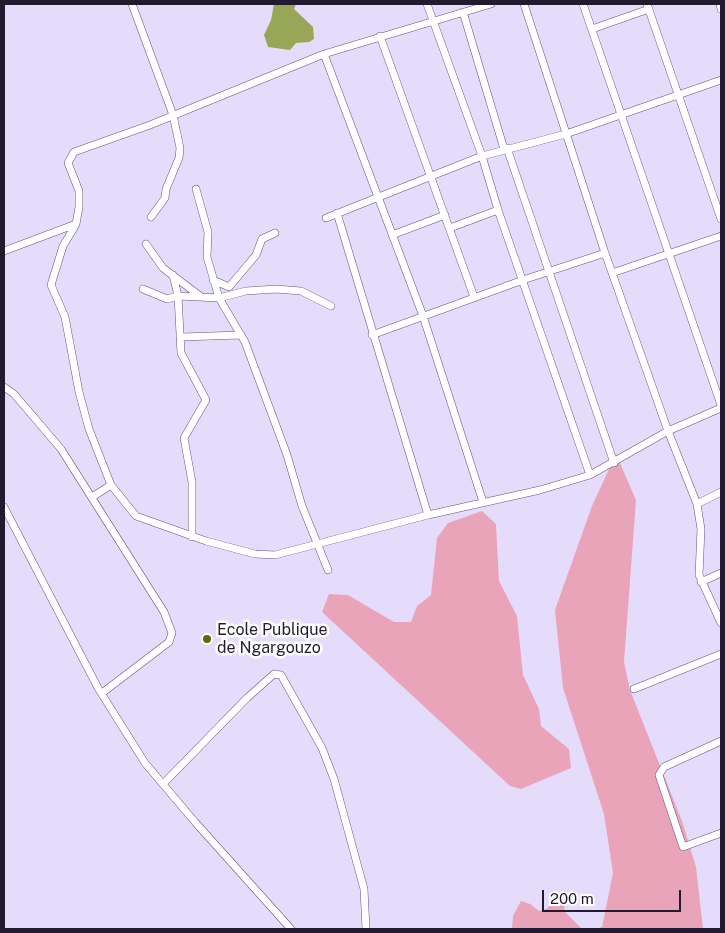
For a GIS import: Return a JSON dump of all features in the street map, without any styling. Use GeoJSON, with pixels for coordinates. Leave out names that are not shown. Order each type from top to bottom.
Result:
{"type":"FeatureCollection","features":[{"type":"Feature","properties":{"kind":"street"},"geometry":{"type":"LineString","coordinates":[[132,4],[173,115],[179,139],[180,158],[166,188],[165,198],[151,217]]}},
{"type":"Feature","properties":{"kind":"street"},"geometry":{"type":"LineString","coordinates":[[427,4],[482,156],[498,210],[590,475]]}},
{"type":"Feature","properties":{"kind":"street"},"geometry":{"type":"LineString","coordinates":[[491,4],[324,54],[289,70],[71,155],[69,167],[80,199],[76,224],[63,246],[52,285],[65,317],[79,392],[89,429],[111,485],[136,516],[192,537],[255,554],[275,555],[318,542],[428,515],[540,490],[590,475],[668,431],[721,406],[583,4]]}},
{"type":"Feature","properties":{"kind":"street"},"geometry":{"type":"LineString","coordinates":[[524,4],[604,253],[668,431],[697,504],[701,529],[701,582],[721,623]]}},
{"type":"Feature","properties":{"kind":"street"},"geometry":{"type":"LineString","coordinates":[[720,4],[721,9]]}},
{"type":"Feature","properties":{"kind":"street"},"geometry":{"type":"LineString","coordinates":[[592,29],[648,6],[721,219]]}},
{"type":"Feature","properties":{"kind":"street"},"geometry":{"type":"LineString","coordinates":[[463,12],[506,149],[614,463]]}},
{"type":"Feature","properties":{"kind":"street"},"geometry":{"type":"LineString","coordinates":[[380,36],[474,297]]}},
{"type":"Feature","properties":{"kind":"street"},"geometry":{"type":"LineString","coordinates":[[324,54],[422,316],[483,502]]}},
{"type":"Feature","properties":{"kind":"street"},"geometry":{"type":"LineString","coordinates":[[326,218],[482,156],[566,134],[721,80]]}},
{"type":"Feature","properties":{"kind":"street"},"geometry":{"type":"LineString","coordinates":[[196,188],[208,232],[206,257],[219,298],[241,335],[268,402],[302,506],[328,570]]}},
{"type":"Feature","properties":{"kind":"street"},"geometry":{"type":"LineString","coordinates":[[450,228],[498,210]]}},
{"type":"Feature","properties":{"kind":"street"},"geometry":{"type":"LineString","coordinates":[[337,213],[372,335],[428,515]]}},
{"type":"Feature","properties":{"kind":"street"},"geometry":{"type":"LineString","coordinates":[[392,235],[445,215]]}},
{"type":"Feature","properties":{"kind":"street"},"geometry":{"type":"LineString","coordinates":[[4,251],[76,224]]}},
{"type":"Feature","properties":{"kind":"street"},"geometry":{"type":"LineString","coordinates":[[213,280],[229,287],[256,255],[262,239],[275,233]]}},
{"type":"Feature","properties":{"kind":"street"},"geometry":{"type":"LineString","coordinates":[[612,273],[721,236]]}},
{"type":"Feature","properties":{"kind":"street"},"geometry":{"type":"LineString","coordinates":[[146,244],[163,268],[200,296]]}},
{"type":"Feature","properties":{"kind":"street"},"geometry":{"type":"LineString","coordinates":[[372,335],[474,297],[604,253]]}},
{"type":"Feature","properties":{"kind":"street"},"geometry":{"type":"LineString","coordinates":[[173,275],[178,296],[181,353],[206,400],[184,438],[192,482],[192,537]]}},
{"type":"Feature","properties":{"kind":"street"},"geometry":{"type":"LineString","coordinates":[[143,289],[167,299],[178,296],[219,298],[246,291],[276,289],[300,291],[331,306]]}},
{"type":"Feature","properties":{"kind":"street"},"geometry":{"type":"LineString","coordinates":[[180,337],[241,335]]}},
{"type":"Feature","properties":{"kind":"street"},"geometry":{"type":"LineString","coordinates":[[4,387],[14,394],[50,436],[92,497],[164,612],[172,633],[169,642],[102,693]]}},
{"type":"Feature","properties":{"kind":"street"},"geometry":{"type":"LineString","coordinates":[[92,497],[111,485]]}},
{"type":"Feature","properties":{"kind":"street"},"geometry":{"type":"LineString","coordinates":[[697,504],[721,492]]}},
{"type":"Feature","properties":{"kind":"street"},"geometry":{"type":"LineString","coordinates":[[4,507],[102,693],[145,763],[291,929]]}},
{"type":"Feature","properties":{"kind":"street"},"geometry":{"type":"LineString","coordinates":[[701,582],[721,573]]}},
{"type":"Feature","properties":{"kind":"street"},"geometry":{"type":"LineString","coordinates":[[634,689],[721,654]]}},
{"type":"Feature","properties":{"kind":"street"},"geometry":{"type":"LineString","coordinates":[[163,784],[247,698],[274,674],[281,675],[322,748],[334,779],[364,889],[366,929]]}},
{"type":"Feature","properties":{"kind":"street"},"geometry":{"type":"LineString","coordinates":[[721,741],[664,767],[659,775],[684,847],[721,833]]}},
{"type":"Feature","properties":{"kind":"shaded area"},"geometry":{"type":"Polygon","coordinates":[[[274,4],[296,4],[294,9],[313,27],[314,39],[309,42],[296,43],[290,50],[268,47],[264,35],[271,20],[274,4]]]}},
{"type":"Feature","properties":{"kind":"shaded area"},"geometry":{"type":"Polygon","coordinates":[[[616,454],[636,500],[624,662],[630,690],[682,821],[696,867],[703,929],[594,929],[602,927],[613,873],[604,814],[563,688],[555,610],[592,506],[616,454]]]}},
{"type":"Feature","properties":{"kind":"shaded area"},"geometry":{"type":"Polygon","coordinates":[[[482,511],[496,524],[499,581],[517,616],[523,675],[539,709],[541,726],[569,749],[571,768],[521,789],[510,786],[322,612],[329,594],[348,595],[394,622],[411,622],[417,606],[431,595],[437,538],[448,523],[482,511]]]}},
{"type":"Feature","properties":{"kind":"shaded area"},"geometry":{"type":"Polygon","coordinates":[[[521,901],[530,904],[539,911],[546,909],[555,901],[565,904],[564,911],[582,929],[512,929],[513,916],[521,901]]]}},
{"type":"Feature","properties":{"kind":"place","name":"Ecole Publique de Ngargouzo"},"geometry":{"type":"Point","coordinates":[207,639]}}]}
